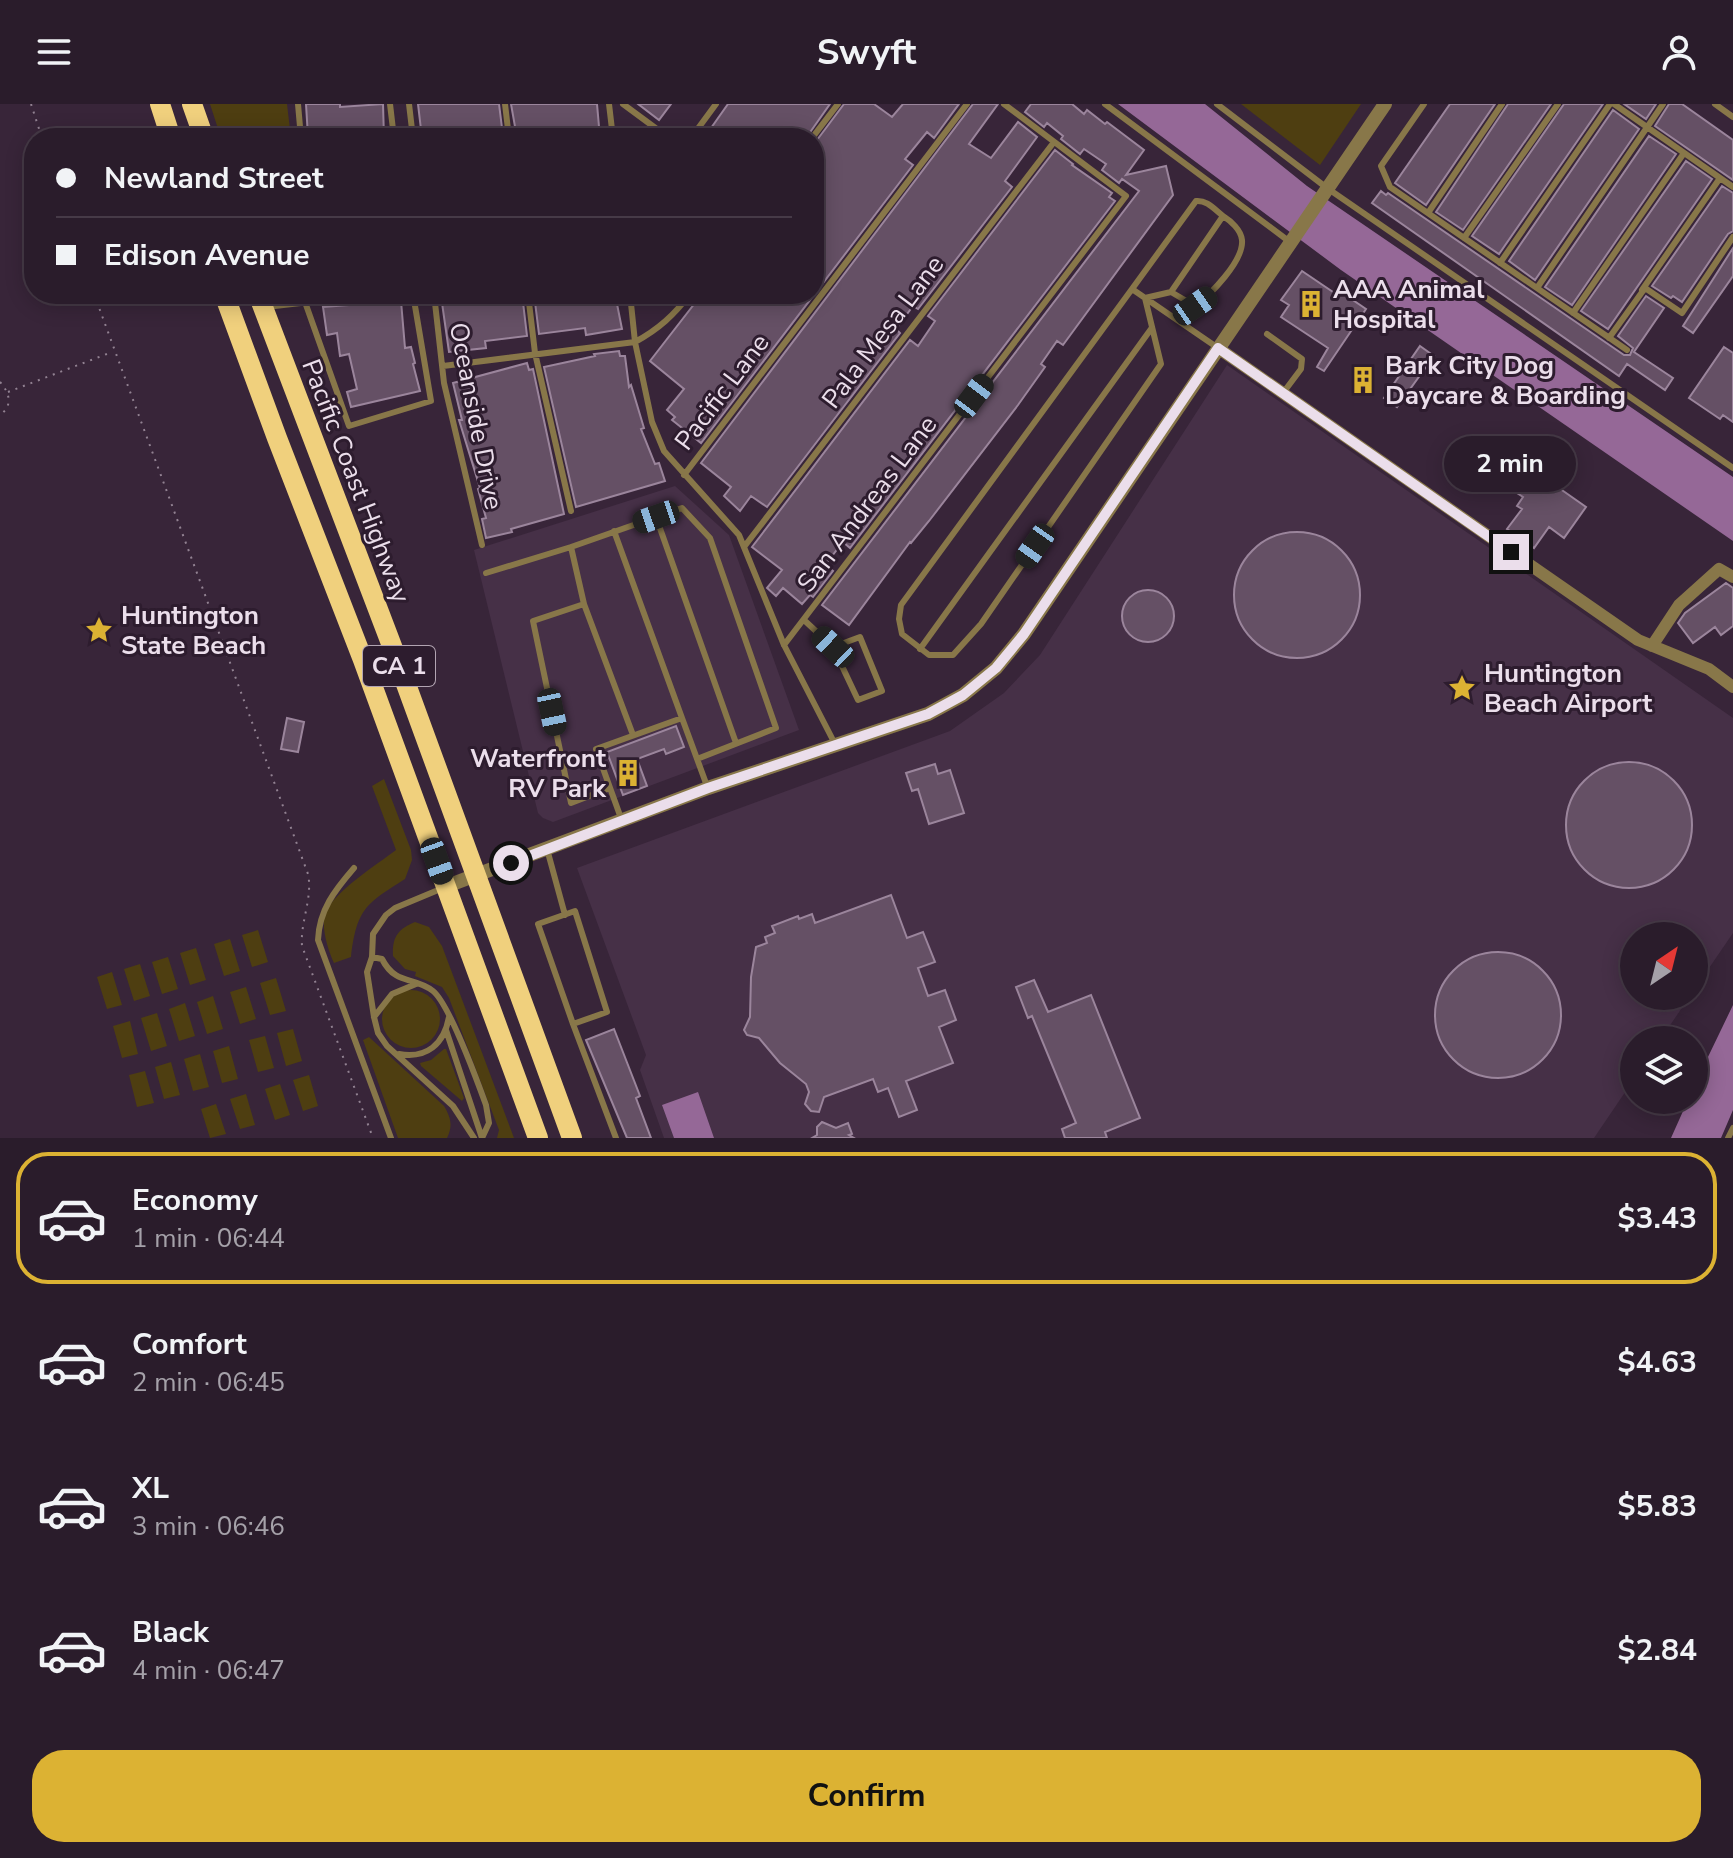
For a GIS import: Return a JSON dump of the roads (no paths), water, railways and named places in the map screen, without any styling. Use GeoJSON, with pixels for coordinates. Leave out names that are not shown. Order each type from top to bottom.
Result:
{"type":"FeatureCollection","features":[{"type":"Feature","properties":{"kind":"highway"},"geometry":{"type":"LineString","coordinates":[[160,104],[168,128]]}},
{"type":"Feature","properties":{"kind":"highway"},"geometry":{"type":"LineString","coordinates":[[192,104],[200,128]]}},
{"type":"Feature","properties":{"kind":"highway","name":"CA 1"},"geometry":{"type":"LineString","coordinates":[[228,304],[447,886],[538,1138]]}},
{"type":"Feature","properties":{"kind":"highway","name":"Pacific Coast Highway"},"geometry":{"type":"LineString","coordinates":[[261,304],[395,654],[572,1138]]}},
{"type":"Feature","properties":{"kind":"street"},"geometry":{"type":"LineString","coordinates":[[447,886],[708,788],[928,714],[963,695],[996,668],[1024,634],[1385,104]]}},
{"type":"Feature","properties":{"kind":"street"},"geometry":{"type":"LineString","coordinates":[[1218,348],[1638,640],[1709,669],[1733,687]]}},
{"type":"Feature","properties":{"kind":"street"},"geometry":{"type":"LineString","coordinates":[[1652,646],[1679,605],[1719,569],[1733,577]]}},
{"type":"Feature","properties":{"kind":"lane"},"geometry":{"type":"LineString","coordinates":[[298,104],[300,128]]}},
{"type":"Feature","properties":{"kind":"lane"},"geometry":{"type":"LineString","coordinates":[[390,104],[393,128]]}},
{"type":"Feature","properties":{"kind":"lane"},"geometry":{"type":"LineString","coordinates":[[409,104],[412,128]]}},
{"type":"Feature","properties":{"kind":"lane"},"geometry":{"type":"LineString","coordinates":[[505,104],[508,128]]}},
{"type":"Feature","properties":{"kind":"lane"},"geometry":{"type":"LineString","coordinates":[[609,104],[612,128]]}},
{"type":"Feature","properties":{"kind":"lane"},"geometry":{"type":"LineString","coordinates":[[623,104],[655,128]]}},
{"type":"Feature","properties":{"kind":"lane"},"geometry":{"type":"LineString","coordinates":[[698,128],[716,104]]}},
{"type":"Feature","properties":{"kind":"lane"},"geometry":{"type":"LineString","coordinates":[[820,128],[838,104]]}},
{"type":"Feature","properties":{"kind":"lane","name":"Pacific Lane"},"geometry":{"type":"LineString","coordinates":[[824,291],[967,104]]}},
{"type":"Feature","properties":{"kind":"lane"},"geometry":{"type":"LineString","coordinates":[[1004,104],[1054,142]]}},
{"type":"Feature","properties":{"kind":"lane"},"geometry":{"type":"LineString","coordinates":[[1105,104],[1292,239]]}},
{"type":"Feature","properties":{"kind":"lane"},"geometry":{"type":"LineString","coordinates":[[1217,104],[1325,191],[1733,468]]}},
{"type":"Feature","properties":{"kind":"lane"},"geometry":{"type":"LineString","coordinates":[[1424,104],[1381,166],[1390,187],[1627,350]]}},
{"type":"Feature","properties":{"kind":"lane"},"geometry":{"type":"LineString","coordinates":[[1428,213],[1502,104]]}},
{"type":"Feature","properties":{"kind":"lane"},"geometry":{"type":"LineString","coordinates":[[1464,238],[1558,104]]}},
{"type":"Feature","properties":{"kind":"lane"},"geometry":{"type":"LineString","coordinates":[[1500,263],[1612,104],[1733,187]]}},
{"type":"Feature","properties":{"kind":"lane"},"geometry":{"type":"LineString","coordinates":[[1537,288],[1663,104]]}},
{"type":"Feature","properties":{"kind":"lane"},"geometry":{"type":"LineString","coordinates":[[1715,104],[1733,117]]}},
{"type":"Feature","properties":{"kind":"lane","name":"San Andreas Lane"},"geometry":{"type":"LineString","coordinates":[[784,645],[1126,196],[1054,142]]}},
{"type":"Feature","properties":{"kind":"lane","name":"Pala Mesa Lane"},"geometry":{"type":"LineString","coordinates":[[744,547],[1054,142]]}},
{"type":"Feature","properties":{"kind":"lane"},"geometry":{"type":"LineString","coordinates":[[1573,313],[1684,153]]}},
{"type":"Feature","properties":{"kind":"lane"},"geometry":{"type":"LineString","coordinates":[[1609,338],[1720,178]]}},
{"type":"Feature","properties":{"kind":"lane"},"geometry":{"type":"LineString","coordinates":[[1145,298],[1161,364],[981,624],[953,655],[929,655],[902,634],[899,619],[901,605],[1196,201],[1204,201],[1236,229],[1243,244],[1212,294],[1195,306],[1171,292]]}},
{"type":"Feature","properties":{"kind":"lane"},"geometry":{"type":"LineString","coordinates":[[1145,298],[1171,292],[1223,216]]}},
{"type":"Feature","properties":{"kind":"lane"},"geometry":{"type":"LineString","coordinates":[[1609,338],[1645,288],[1682,313],[1733,237]]}},
{"type":"Feature","properties":{"kind":"lane"},"geometry":{"type":"LineString","coordinates":[[1132,289],[1218,348]]}},
{"type":"Feature","properties":{"kind":"lane"},"geometry":{"type":"LineString","coordinates":[[306,304],[349,426],[431,401],[415,304]]}},
{"type":"Feature","properties":{"kind":"lane","name":"Oceanside Drive"},"geometry":{"type":"LineString","coordinates":[[435,304],[444,383],[482,545]]}},
{"type":"Feature","properties":{"kind":"lane"},"geometry":{"type":"LineString","coordinates":[[529,304],[535,353],[571,511]]}},
{"type":"Feature","properties":{"kind":"lane"},"geometry":{"type":"LineString","coordinates":[[631,304],[635,342],[652,422],[664,451],[731,523],[784,645],[836,746]]}},
{"type":"Feature","properties":{"kind":"lane"},"geometry":{"type":"LineString","coordinates":[[443,366],[635,342],[673,317],[683,304]]}},
{"type":"Feature","properties":{"kind":"lane","name":"Pacific Lane"},"geometry":{"type":"LineString","coordinates":[[684,475],[814,304]]}},
{"type":"Feature","properties":{"kind":"lane"},"geometry":{"type":"LineString","coordinates":[[920,649],[1151,329]]}},
{"type":"Feature","properties":{"kind":"lane"},"geometry":{"type":"LineString","coordinates":[[1267,334],[1302,359],[1301,369],[1283,393]]}},
{"type":"Feature","properties":{"kind":"lane"},"geometry":{"type":"LineString","coordinates":[[486,573],[682,508],[710,538],[776,728],[697,759]]}},
{"type":"Feature","properties":{"kind":"lane"},"geometry":{"type":"LineString","coordinates":[[656,517],[736,743]]}},
{"type":"Feature","properties":{"kind":"lane"},"geometry":{"type":"LineString","coordinates":[[614,531],[708,788]]}},
{"type":"Feature","properties":{"kind":"lane"},"geometry":{"type":"LineString","coordinates":[[571,547],[584,604],[633,735]]}},
{"type":"Feature","properties":{"kind":"lane"},"geometry":{"type":"LineString","coordinates":[[584,604],[533,621],[571,803],[610,788]]}},
{"type":"Feature","properties":{"kind":"lane"},"geometry":{"type":"LineString","coordinates":[[804,620],[833,647],[858,700],[882,691],[860,637],[833,647]]}},
{"type":"Feature","properties":{"kind":"lane"},"geometry":{"type":"LineString","coordinates":[[622,821],[596,749],[682,718]]}},
{"type":"Feature","properties":{"kind":"lane"},"geometry":{"type":"LineString","coordinates":[[547,849],[565,915]]}},
{"type":"Feature","properties":{"kind":"lane"},"geometry":{"type":"LineString","coordinates":[[354,868],[325,907],[319,923],[318,940],[391,1138]]}},
{"type":"Feature","properties":{"kind":"lane"},"geometry":{"type":"LineString","coordinates":[[447,886],[395,908],[386,915],[373,934],[372,957],[367,972],[378,1033],[395,1054],[453,1106],[474,1138]]}},
{"type":"Feature","properties":{"kind":"lane"},"geometry":{"type":"LineString","coordinates":[[573,1024],[607,1012],[575,911],[538,924],[573,1024],[616,1138]]}},
{"type":"Feature","properties":{"kind":"lane"},"geometry":{"type":"LineString","coordinates":[[372,957],[382,959],[394,975],[434,992],[441,999],[486,1105],[489,1123],[482,1138]]}},
{"type":"Feature","properties":{"kind":"lane"},"geometry":{"type":"LineString","coordinates":[[374,1017],[392,994],[416,984]]}},
{"type":"Feature","properties":{"kind":"lane"},"geometry":{"type":"LineString","coordinates":[[395,1054],[413,1057],[435,1047],[446,1030],[449,1017]]}},
{"type":"Feature","properties":{"kind":"lane"},"geometry":{"type":"LineString","coordinates":[[446,1030],[482,1138]]}},
{"type":"Feature","properties":{"kind":"lane"},"geometry":{"type":"LineString","coordinates":[[1728,1138],[1733,1128]]}},
{"type":"Feature","properties":{"kind":"place","name":"AAA Animal Hospital"},"geometry":{"type":"Point","coordinates":[1311,304]}},
{"type":"Feature","properties":{"kind":"place","name":"Bark City Dog Daycare & Boarding"},"geometry":{"type":"Point","coordinates":[1363,380]}},
{"type":"Feature","properties":{"kind":"place","name":"Huntington State Beach"},"geometry":{"type":"Point","coordinates":[99,630]}},
{"type":"Feature","properties":{"kind":"place","name":"Huntington Beach Airport"},"geometry":{"type":"Point","coordinates":[1462,688]}},
{"type":"Feature","properties":{"kind":"place","name":"Waterfront RV Park"},"geometry":{"type":"Point","coordinates":[628,773]}}]}
